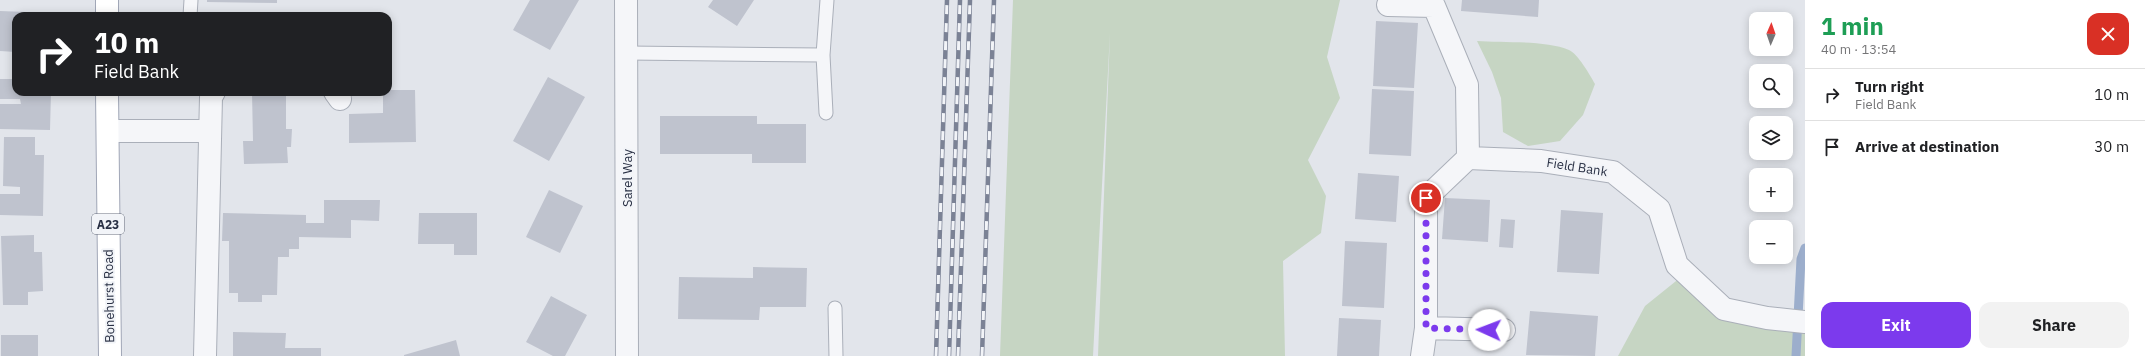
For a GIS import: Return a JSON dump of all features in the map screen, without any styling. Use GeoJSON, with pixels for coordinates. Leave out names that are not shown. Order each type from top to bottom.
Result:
{"type":"FeatureCollection","features":[{"type":"Feature","properties":{"kind":"main road"},"geometry":{"type":"LineString","coordinates":[[107,0],[107,12]]}},
{"type":"Feature","properties":{"kind":"main road","name":"Bonehurst Road"},"geometry":{"type":"LineString","coordinates":[[108,96],[110,356]]}},
{"type":"Feature","properties":{"kind":"street","name":"Sarel Way"},"geometry":{"type":"LineString","coordinates":[[626,0],[627,356]]}},
{"type":"Feature","properties":{"kind":"street"},"geometry":{"type":"LineString","coordinates":[[1388,4],[1434,6],[1467,85],[1468,158],[1426,198],[1426,328],[1422,356]]}},
{"type":"Feature","properties":{"kind":"street"},"geometry":{"type":"LineString","coordinates":[[205,356],[212,96]]}},
{"type":"Feature","properties":{"kind":"street"},"geometry":{"type":"LineString","coordinates":[[108,131],[210,131]]}},
{"type":"Feature","properties":{"kind":"street","name":"Field Bank"},"geometry":{"type":"LineString","coordinates":[[1468,158],[1541,161],[1613,172],[1659,209],[1677,264],[1724,309],[1767,318],[1805,322]]}},
{"type":"Feature","properties":{"kind":"street"},"geometry":{"type":"LineString","coordinates":[[1426,328],[1504,330]]}},
{"type":"Feature","properties":{"kind":"lane"},"geometry":{"type":"LineString","coordinates":[[190,0],[190,12]]}},
{"type":"Feature","properties":{"kind":"lane"},"geometry":{"type":"LineString","coordinates":[[826,113],[823,55],[827,0]]}},
{"type":"Feature","properties":{"kind":"lane"},"geometry":{"type":"LineString","coordinates":[[627,53],[823,55]]}},
{"type":"Feature","properties":{"kind":"lane"},"geometry":{"type":"LineString","coordinates":[[835,308],[836,356]]}},
{"type":"Feature","properties":{"kind":"green space"},"geometry":{"type":"Polygon","coordinates":[[[1013,0],[1340,0],[1327,57],[1340,98],[1308,160],[1326,196],[1321,233],[1283,261],[1285,356],[1098,356],[1110,33],[1093,356],[1000,356],[1013,0]]]}},
{"type":"Feature","properties":{"kind":"green space"},"geometry":{"type":"Polygon","coordinates":[[[1477,41],[1524,42],[1559,47],[1569,50],[1580,60],[1595,84],[1583,115],[1560,141],[1528,146],[1503,132],[1501,98],[1492,72],[1477,41]]]}},
{"type":"Feature","properties":{"kind":"green space"},"geometry":{"type":"Polygon","coordinates":[[[1686,273],[1724,309],[1805,322],[1805,356],[1618,356],[1645,306],[1686,273]]]}},
{"type":"Feature","properties":{"kind":"building"},"geometry":{"type":"Polygon","coordinates":[[[207,0],[277,0],[277,3],[207,2],[207,0]]]}},
{"type":"Feature","properties":{"kind":"building"},"geometry":{"type":"Polygon","coordinates":[[[530,0],[579,0],[550,50],[513,30],[530,0]]]}},
{"type":"Feature","properties":{"kind":"building"},"geometry":{"type":"Polygon","coordinates":[[[713,0],[754,0],[737,26],[708,7],[713,0]]]}},
{"type":"Feature","properties":{"kind":"building"},"geometry":{"type":"Polygon","coordinates":[[[1462,0],[1539,0],[1538,17],[1461,11],[1462,0]]]}},
{"type":"Feature","properties":{"kind":"building"},"geometry":{"type":"Polygon","coordinates":[[[0,11],[26,12],[12,12],[12,52],[0,51],[0,11]]]}},
{"type":"Feature","properties":{"kind":"building"},"geometry":{"type":"Polygon","coordinates":[[[1376,21],[1418,23],[1414,88],[1373,86],[1376,21]]]}},
{"type":"Feature","properties":{"kind":"building"},"geometry":{"type":"Polygon","coordinates":[[[548,77],[585,97],[549,161],[513,141],[548,77]]]}},
{"type":"Feature","properties":{"kind":"building"},"geometry":{"type":"Polygon","coordinates":[[[0,79],[12,79],[12,96],[51,96],[50,130],[0,129],[0,104],[21,104],[20,99],[0,99],[0,79]]]}},
{"type":"Feature","properties":{"kind":"building"},"geometry":{"type":"Polygon","coordinates":[[[1372,89],[1414,91],[1411,156],[1369,154],[1372,89]]]}},
{"type":"Feature","properties":{"kind":"building"},"geometry":{"type":"Polygon","coordinates":[[[392,90],[415,90],[416,142],[349,143],[349,114],[383,113],[383,96],[392,96],[392,90]]]}},
{"type":"Feature","properties":{"kind":"building"},"geometry":{"type":"Polygon","coordinates":[[[252,96],[286,96],[286,129],[292,129],[291,147],[287,147],[288,163],[244,164],[243,141],[253,141],[252,96]]]}},
{"type":"Feature","properties":{"kind":"building"},"geometry":{"type":"Polygon","coordinates":[[[660,116],[757,116],[757,124],[806,124],[806,163],[752,163],[752,154],[660,154],[660,116]]]}},
{"type":"Feature","properties":{"kind":"building"},"geometry":{"type":"Polygon","coordinates":[[[4,137],[35,137],[35,155],[44,155],[43,216],[0,215],[0,194],[20,194],[20,187],[3,186],[4,137]]]}},
{"type":"Feature","properties":{"kind":"building"},"geometry":{"type":"Polygon","coordinates":[[[1358,173],[1399,176],[1396,222],[1355,219],[1358,173]]]}},
{"type":"Feature","properties":{"kind":"building"},"geometry":{"type":"Polygon","coordinates":[[[549,190],[583,206],[560,253],[526,237],[549,190]]]}},
{"type":"Feature","properties":{"kind":"building"},"geometry":{"type":"Polygon","coordinates":[[[1445,198],[1490,200],[1488,242],[1442,239],[1445,198]]]}},
{"type":"Feature","properties":{"kind":"building"},"geometry":{"type":"Polygon","coordinates":[[[324,200],[380,200],[379,221],[351,220],[351,238],[299,237],[299,249],[289,249],[289,257],[278,257],[277,295],[262,295],[262,302],[238,302],[238,293],[229,293],[229,241],[222,241],[223,213],[306,215],[306,223],[324,223],[324,200]]]}},
{"type":"Feature","properties":{"kind":"building"},"geometry":{"type":"Polygon","coordinates":[[[1561,210],[1603,213],[1599,274],[1557,272],[1561,210]]]}},
{"type":"Feature","properties":{"kind":"building"},"geometry":{"type":"Polygon","coordinates":[[[419,213],[477,213],[477,255],[454,255],[454,244],[418,244],[419,213]]]}},
{"type":"Feature","properties":{"kind":"building"},"geometry":{"type":"Polygon","coordinates":[[[1501,219],[1515,220],[1513,248],[1499,247],[1501,219]]]}},
{"type":"Feature","properties":{"kind":"building"},"geometry":{"type":"Polygon","coordinates":[[[34,235],[34,252],[42,252],[43,291],[28,292],[28,305],[3,305],[1,236],[34,235]]]}},
{"type":"Feature","properties":{"kind":"building"},"geometry":{"type":"Polygon","coordinates":[[[1345,241],[1387,243],[1384,308],[1342,306],[1345,241]]]}},
{"type":"Feature","properties":{"kind":"building"},"geometry":{"type":"Polygon","coordinates":[[[753,267],[807,268],[806,307],[760,307],[759,320],[678,319],[679,277],[753,278],[753,267]]]}},
{"type":"Feature","properties":{"kind":"building"},"geometry":{"type":"Polygon","coordinates":[[[551,296],[587,315],[565,356],[553,356],[526,342],[551,296]]]}},
{"type":"Feature","properties":{"kind":"building"},"geometry":{"type":"Polygon","coordinates":[[[1530,311],[1598,316],[1595,356],[1526,355],[1530,311]]]}},
{"type":"Feature","properties":{"kind":"building"},"geometry":{"type":"Polygon","coordinates":[[[1339,318],[1381,320],[1379,356],[1337,356],[1339,318]]]}},
{"type":"Feature","properties":{"kind":"building"},"geometry":{"type":"Polygon","coordinates":[[[233,332],[286,333],[285,348],[321,348],[321,356],[233,356],[233,332]]]}},
{"type":"Feature","properties":{"kind":"building"},"geometry":{"type":"Polygon","coordinates":[[[1,335],[38,335],[38,356],[1,356],[1,335]]]}},
{"type":"Feature","properties":{"kind":"building"},"geometry":{"type":"Polygon","coordinates":[[[456,340],[460,356],[404,356],[404,355],[456,340]]]}},
{"type":"Feature","properties":{"kind":"waterway"},"geometry":{"type":"LineString","coordinates":[[1796,356],[1801,259],[1805,248]]}},
{"type":"Feature","properties":{"kind":"railway"},"geometry":{"type":"LineString","coordinates":[[936,356],[947,0]]}},
{"type":"Feature","properties":{"kind":"railway"},"geometry":{"type":"LineString","coordinates":[[949,356],[960,0]]}},
{"type":"Feature","properties":{"kind":"railway"},"geometry":{"type":"LineString","coordinates":[[958,356],[970,0]]}},
{"type":"Feature","properties":{"kind":"railway"},"geometry":{"type":"LineString","coordinates":[[982,356],[994,0]]}},
{"type":"Feature","properties":{"kind":"route"},"geometry":{"type":"LineString","coordinates":[[1426,198],[1426,328],[1489,330]]}}]}
